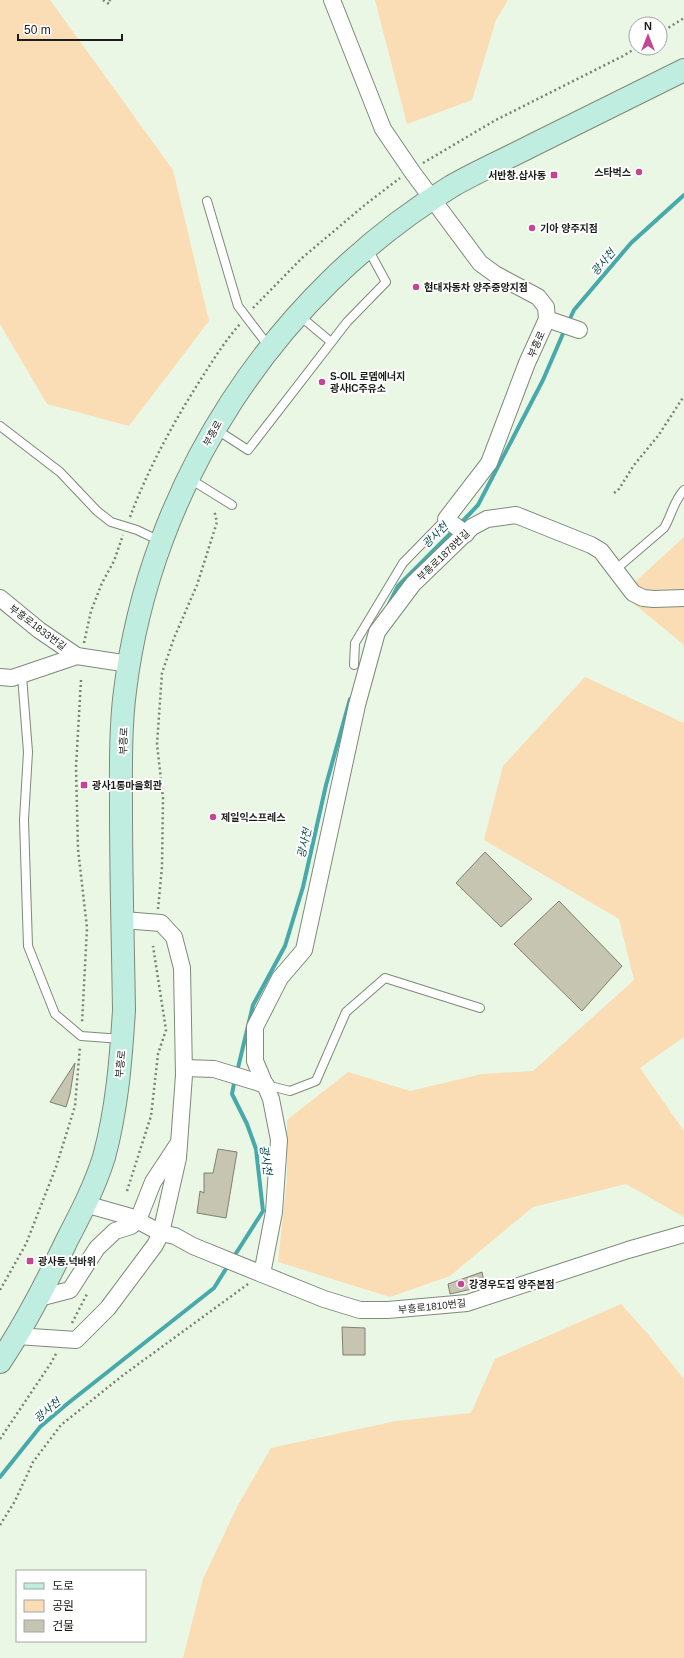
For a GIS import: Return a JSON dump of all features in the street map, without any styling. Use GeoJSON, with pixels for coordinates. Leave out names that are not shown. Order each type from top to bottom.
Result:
{"type":"FeatureCollection","features":[{"type":"Feature","properties":{"kind":"main road","name":"부흥로"},"geometry":{"type":"LineString","coordinates":[[0,1362],[39,1298],[96,1180],[105,1150],[114,1108],[122,1039],[123,920],[121,787],[125,694],[129,664],[139,615],[161,541],[188,477],[227,406],[270,348],[298,314],[329,281],[368,247],[395,225],[454,185],[684,70]]}},
{"type":"Feature","properties":{"kind":"street"},"geometry":{"type":"LineString","coordinates":[[332,0],[383,128],[432,199]]}},
{"type":"Feature","properties":{"kind":"street","name":"부흥로"},"geometry":{"type":"LineString","coordinates":[[432,199],[480,263],[495,274],[538,297],[546,307],[547,319],[527,363],[489,463],[448,521]]}},
{"type":"Feature","properties":{"kind":"street"},"geometry":{"type":"LineString","coordinates":[[547,319],[578,329]]}},
{"type":"Feature","properties":{"kind":"street","name":"부흥로1878번길"},"geometry":{"type":"LineString","coordinates":[[262,1084],[255,1061],[255,1027],[280,978],[304,950],[357,706],[377,632],[413,584],[472,527],[487,519],[516,515],[591,545],[601,551],[633,593],[643,598],[684,598]]}},
{"type":"Feature","properties":{"kind":"street"},"geometry":{"type":"LineString","coordinates":[[448,521],[465,533]]}},
{"type":"Feature","properties":{"kind":"street","name":"부흥로1833번길"},"geometry":{"type":"LineString","coordinates":[[0,598],[70,658],[129,664]]}},
{"type":"Feature","properties":{"kind":"street"},"geometry":{"type":"LineString","coordinates":[[0,677],[12,678],[25,675],[70,658]]}},
{"type":"Feature","properties":{"kind":"street"},"geometry":{"type":"LineString","coordinates":[[17,1336],[76,1340],[108,1308],[155,1245],[161,1233],[178,1158],[180,1141],[184,1068],[182,968],[174,937],[161,923],[123,920]]}},
{"type":"Feature","properties":{"kind":"street"},"geometry":{"type":"LineString","coordinates":[[184,1068],[214,1069],[262,1084],[271,1099],[279,1140],[274,1212],[256,1271]]}},
{"type":"Feature","properties":{"kind":"street"},"geometry":{"type":"LineString","coordinates":[[39,1298],[70,1290],[97,1248],[115,1231],[130,1226],[138,1220],[153,1182],[180,1141]]}},
{"type":"Feature","properties":{"kind":"street"},"geometry":{"type":"LineString","coordinates":[[85,1204],[132,1216],[161,1233]]}},
{"type":"Feature","properties":{"kind":"street","name":"부흥로1810번길"},"geometry":{"type":"LineString","coordinates":[[161,1233],[175,1236],[193,1246],[324,1299],[360,1310],[388,1310],[467,1303],[628,1250],[684,1234]]}},
{"type":"Feature","properties":{"kind":"lane"},"geometry":{"type":"LineString","coordinates":[[207,201],[238,306],[270,348]]}},
{"type":"Feature","properties":{"kind":"lane"},"geometry":{"type":"LineString","coordinates":[[215,428],[248,450],[347,322],[386,282],[368,247]]}},
{"type":"Feature","properties":{"kind":"lane"},"geometry":{"type":"LineString","coordinates":[[298,314],[331,342]]}},
{"type":"Feature","properties":{"kind":"lane"},"geometry":{"type":"LineString","coordinates":[[0,426],[60,472],[97,511],[111,522],[137,530],[161,541]]}},
{"type":"Feature","properties":{"kind":"lane"},"geometry":{"type":"LineString","coordinates":[[188,477],[232,506]]}},
{"type":"Feature","properties":{"kind":"lane"},"geometry":{"type":"LineString","coordinates":[[615,570],[664,528],[668,522],[674,502],[684,490]]}},
{"type":"Feature","properties":{"kind":"lane"},"geometry":{"type":"LineString","coordinates":[[354,665],[355,643],[403,563],[448,521]]}},
{"type":"Feature","properties":{"kind":"lane"},"geometry":{"type":"LineString","coordinates":[[25,675],[28,752],[24,820],[28,946],[56,1014],[81,1036],[122,1039]]}},
{"type":"Feature","properties":{"kind":"lane"},"geometry":{"type":"LineString","coordinates":[[262,1084],[290,1091],[316,1082],[346,1012],[385,978],[480,1008]]}},
{"type":"Feature","properties":{"kind":"path"},"geometry":{"type":"LineString","coordinates":[[103,0],[109,4],[110,0]]}},
{"type":"Feature","properties":{"kind":"path"},"geometry":{"type":"LineString","coordinates":[[668,28],[684,18]]}},
{"type":"Feature","properties":{"kind":"path"},"geometry":{"type":"LineString","coordinates":[[679,21],[681,26]]}},
{"type":"Feature","properties":{"kind":"path"},"geometry":{"type":"LineString","coordinates":[[614,493],[619,489],[634,465],[658,436],[684,396]]}},
{"type":"Feature","properties":{"kind":"path"},"geometry":{"type":"LineString","coordinates":[[158,910],[162,868],[163,798],[157,744],[162,673],[174,638],[197,585],[217,522],[214,510]]}},
{"type":"Feature","properties":{"kind":"path"},"geometry":{"type":"LineString","coordinates":[[0,1290],[26,1244],[58,1168],[75,1106],[81,1036],[86,928],[78,849],[76,767],[80,680]]}},
{"type":"Feature","properties":{"kind":"path"},"geometry":{"type":"LineString","coordinates":[[127,1192],[151,1116],[158,1054],[166,1030],[153,946]]}},
{"type":"Feature","properties":{"kind":"path"},"geometry":{"type":"LineString","coordinates":[[0,1525],[15,1501],[33,1462],[61,1425],[256,1271]]}},
{"type":"Feature","properties":{"kind":"green space"},"geometry":{"type":"Polygon","coordinates":[[[0,0],[50,0],[173,170],[209,321],[129,426],[47,404],[0,324],[0,0]]]}},
{"type":"Feature","properties":{"kind":"green space"},"geometry":{"type":"Polygon","coordinates":[[[375,0],[508,0],[496,20],[472,100],[407,124],[375,0]]]}},
{"type":"Feature","properties":{"kind":"green space"},"geometry":{"type":"Polygon","coordinates":[[[684,537],[684,645],[622,594],[684,537]]]}},
{"type":"Feature","properties":{"kind":"green space"},"geometry":{"type":"Polygon","coordinates":[[[585,677],[684,723],[684,1037],[640,1068],[684,1131],[684,1217],[626,1184],[533,1207],[450,1276],[390,1297],[278,1262],[287,1179],[287,1120],[348,1072],[410,1091],[482,1074],[533,1071],[634,980],[619,919],[484,840],[503,766],[585,677]]]}},
{"type":"Feature","properties":{"kind":"green space"},"geometry":{"type":"Polygon","coordinates":[[[621,1304],[647,1333],[684,1379],[684,1658],[183,1658],[203,1579],[238,1505],[271,1448],[396,1421],[471,1413],[495,1359],[621,1304]]]}},
{"type":"Feature","properties":{"kind":"building"},"geometry":{"type":"Polygon","coordinates":[[[485,852],[532,899],[501,927],[456,883],[485,852]]]}},
{"type":"Feature","properties":{"kind":"building"},"geometry":{"type":"Polygon","coordinates":[[[559,901],[622,966],[582,1011],[514,944],[559,901]]]}},
{"type":"Feature","properties":{"kind":"building"},"geometry":{"type":"Polygon","coordinates":[[[75,1063],[70,1094],[66,1107],[50,1102],[75,1063]]]}},
{"type":"Feature","properties":{"kind":"building"},"geometry":{"type":"Polygon","coordinates":[[[218,1149],[237,1152],[226,1218],[197,1213],[200,1191],[204,1193],[204,1173],[213,1173],[218,1149]]]}},
{"type":"Feature","properties":{"kind":"building"},"geometry":{"type":"Polygon","coordinates":[[[482,1272],[485,1286],[450,1294],[448,1284],[482,1272]]]}},
{"type":"Feature","properties":{"kind":"building"},"geometry":{"type":"Polygon","coordinates":[[[342,1327],[365,1328],[365,1355],[343,1355],[342,1327]]]}},
{"type":"Feature","properties":{"kind":"waterway","name":"광사천"},"geometry":{"type":"LineString","coordinates":[[568,323],[574,310],[631,243],[684,195]]}},
{"type":"Feature","properties":{"kind":"waterway","name":"광사천"},"geometry":{"type":"LineString","coordinates":[[460,524],[478,505],[543,380],[565,329]]}},
{"type":"Feature","properties":{"kind":"waterway","name":"광사천"},"geometry":{"type":"LineString","coordinates":[[389,604],[398,586],[455,529]]}},
{"type":"Feature","properties":{"kind":"waterway","name":"광사천"},"geometry":{"type":"LineString","coordinates":[[237,1072],[253,1005],[285,946],[303,887],[326,785],[350,699]]}},
{"type":"Feature","properties":{"kind":"waterway","name":"광사천"},"geometry":{"type":"LineString","coordinates":[[233,1258],[263,1211],[256,1149],[247,1124],[232,1094],[235,1078]]}},
{"type":"Feature","properties":{"kind":"waterway","name":"광사천"},"geometry":{"type":"LineString","coordinates":[[0,1477],[40,1427],[214,1288],[229,1264]]}},
{"type":"Feature","properties":{"kind":"place","name":"스타벅스"},"geometry":{"type":"Point","coordinates":[639,172]}},
{"type":"Feature","properties":{"kind":"place","name":"서반창.삽사동"},"geometry":{"type":"Point","coordinates":[554,175]}},
{"type":"Feature","properties":{"kind":"place","name":"기아 양주지점"},"geometry":{"type":"Point","coordinates":[532,228]}},
{"type":"Feature","properties":{"kind":"place","name":"현대자동차 양주중앙지점"},"geometry":{"type":"Point","coordinates":[416,287]}},
{"type":"Feature","properties":{"kind":"place","name":"S-OIL 로뎀에너지 광사IC주유소"},"geometry":{"type":"Point","coordinates":[322,382]}},
{"type":"Feature","properties":{"kind":"place","name":"광사1통마을회관"},"geometry":{"type":"Point","coordinates":[84,785]}},
{"type":"Feature","properties":{"kind":"place","name":"제일익스프레스"},"geometry":{"type":"Point","coordinates":[213,817]}},
{"type":"Feature","properties":{"kind":"place","name":"광사동.넉바위"},"geometry":{"type":"Point","coordinates":[30,1261]}},
{"type":"Feature","properties":{"kind":"place","name":"강경우도집 양주본점"},"geometry":{"type":"Point","coordinates":[461,1284]}}]}
